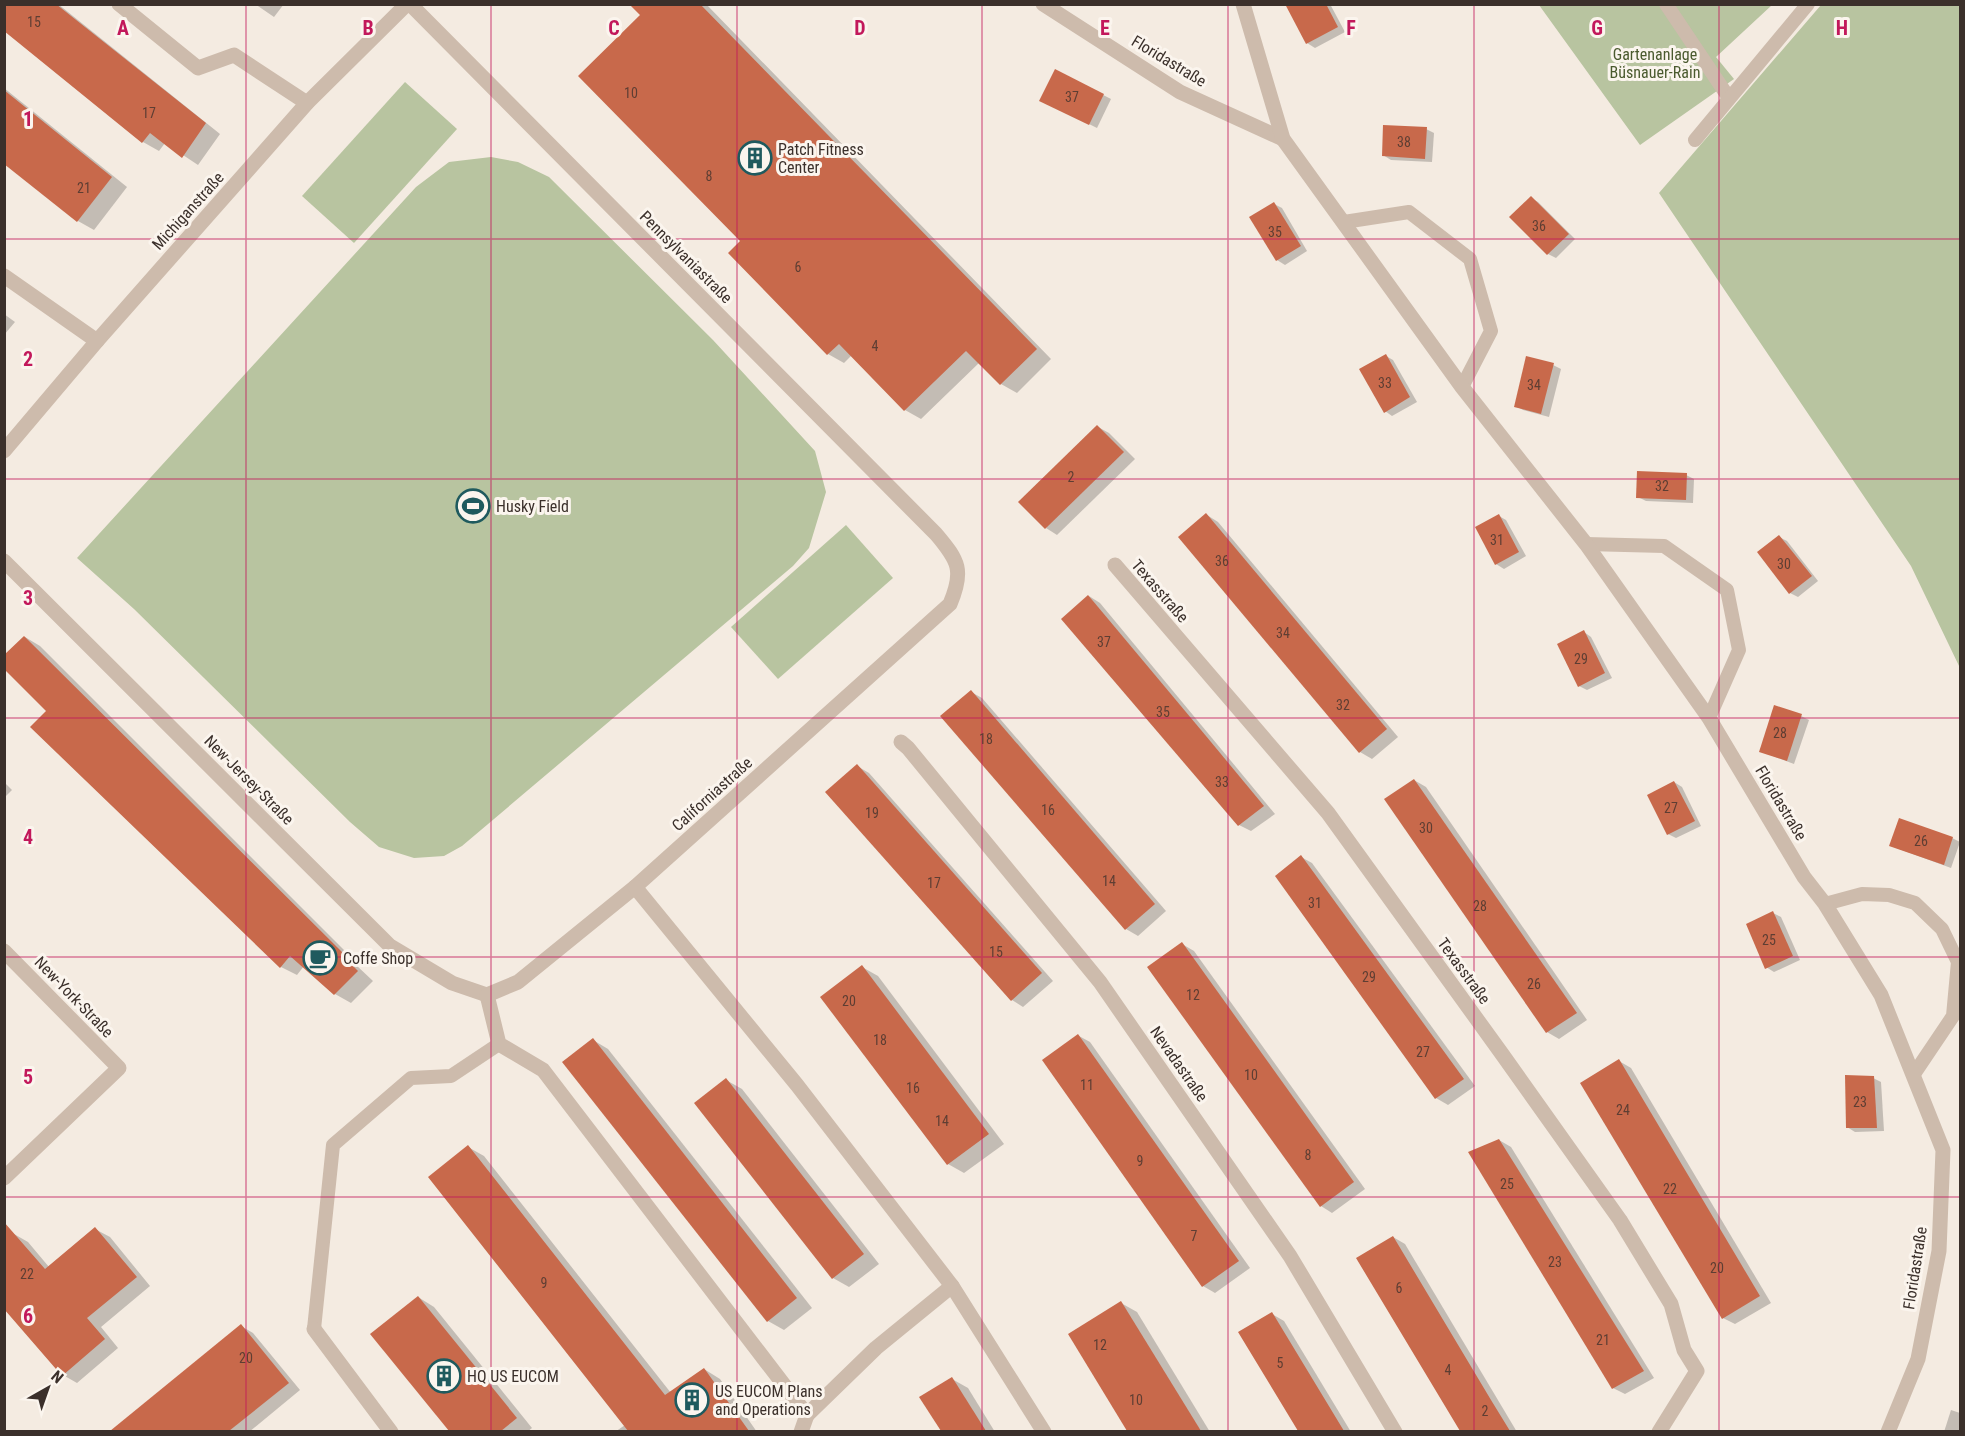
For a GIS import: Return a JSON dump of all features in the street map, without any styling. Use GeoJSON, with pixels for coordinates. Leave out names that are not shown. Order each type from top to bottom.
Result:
{"type":"FeatureCollection","features":[{"type":"Feature","properties":{"kind":"street"},"geometry":{"type":"LineString","coordinates":[[119,4],[198,68],[234,55],[307,103]]}},
{"type":"Feature","properties":{"kind":"street","name":"Michiganstraße"},"geometry":{"type":"LineString","coordinates":[[4,451],[97,341],[307,103],[409,4]]}},
{"type":"Feature","properties":{"kind":"street","name":"Pennsylvaniastraße"},"geometry":{"type":"LineString","coordinates":[[409,4],[936,534],[958,565],[959,583],[950,604]]}},
{"type":"Feature","properties":{"kind":"street","name":"Floridastraße"},"geometry":{"type":"LineString","coordinates":[[1043,4],[1180,92],[1282,139]]}},
{"type":"Feature","properties":{"kind":"street","name":"Floridastraße"},"geometry":{"type":"LineString","coordinates":[[1243,4],[1282,139],[1462,387],[1586,544],[1709,718],[1804,877],[1825,904],[1881,995],[1943,1150],[1939,1251],[1918,1359],[1888,1431]]}},
{"type":"Feature","properties":{"kind":"street"},"geometry":{"type":"LineString","coordinates":[[4,276],[97,341]]}},
{"type":"Feature","properties":{"kind":"street","name":"New-Jersey-Straße"},"geometry":{"type":"LineString","coordinates":[[4,561],[390,946],[452,983],[487,995]]}},
{"type":"Feature","properties":{"kind":"street","name":"Texasstraße"},"geometry":{"type":"LineString","coordinates":[[1115,565],[1328,813],[1620,1221],[1671,1304],[1684,1350],[1697,1371],[1659,1431]]}},
{"type":"Feature","properties":{"kind":"street","name":"Californiastraße"},"geometry":{"type":"LineString","coordinates":[[487,995],[518,982],[635,887],[950,604]]}},
{"type":"Feature","properties":{"kind":"street","name":"Nevadastraße"},"geometry":{"type":"LineString","coordinates":[[901,742],[916,757],[1100,982],[1290,1256],[1395,1431]]}},
{"type":"Feature","properties":{"kind":"street"},"geometry":{"type":"LineString","coordinates":[[635,887],[797,1085],[952,1286],[1044,1431]]}},
{"type":"Feature","properties":{"kind":"street","name":"New-York-Straße"},"geometry":{"type":"LineString","coordinates":[[4,951],[119,1068],[4,1178]]}},
{"type":"Feature","properties":{"kind":"street"},"geometry":{"type":"LineString","coordinates":[[487,995],[499,1044],[543,1070],[807,1415]]}},
{"type":"Feature","properties":{"kind":"street"},"geometry":{"type":"LineString","coordinates":[[801,1431],[807,1415],[876,1348],[952,1286]]}},
{"type":"Feature","properties":{"kind":"street"},"geometry":{"type":"LineString","coordinates":[[314,1329],[391,1431]]}},
{"type":"Feature","properties":{"kind":"lane"},"geometry":{"type":"LineString","coordinates":[[1666,4],[1729,98]]}},
{"type":"Feature","properties":{"kind":"lane"},"geometry":{"type":"LineString","coordinates":[[1695,140],[1808,4]]}},
{"type":"Feature","properties":{"kind":"lane"},"geometry":{"type":"LineString","coordinates":[[1344,222],[1409,212],[1470,259],[1491,331],[1462,387]]}},
{"type":"Feature","properties":{"kind":"lane"},"geometry":{"type":"LineString","coordinates":[[1586,544],[1664,546],[1727,590],[1739,650],[1709,718]]}},
{"type":"Feature","properties":{"kind":"lane"},"geometry":{"type":"LineString","coordinates":[[1825,904],[1862,894],[1889,895],[1915,903],[1942,929],[1958,962],[1953,1016],[1914,1074]]}},
{"type":"Feature","properties":{"kind":"lane"},"geometry":{"type":"LineString","coordinates":[[314,1329],[333,1145],[411,1078],[451,1076],[499,1044]]}},
{"type":"Feature","properties":{"kind":"green space","name":"Gartenanlage Büsnauer-Rain"},"geometry":{"type":"Polygon","coordinates":[[[1539,5],[1772,5],[1716,57],[1734,79],[1640,145],[1539,5]]]}},
{"type":"Feature","properties":{"kind":"green space"},"geometry":{"type":"Polygon","coordinates":[[[1821,5],[1960,5],[1960,668],[1911,566],[1659,193],[1821,5]]]}},
{"type":"Feature","properties":{"kind":"green space"},"geometry":{"type":"Polygon","coordinates":[[[405,82],[457,129],[354,243],[302,196],[405,82]]]}},
{"type":"Feature","properties":{"kind":"green space","name":"Husky Field"},"geometry":{"type":"Polygon","coordinates":[[[491,157],[518,162],[549,177],[713,340],[815,451],[826,492],[809,548],[793,566],[462,846],[444,856],[414,858],[379,847],[350,822],[134,609],[77,558],[416,187],[449,162],[491,157]]]}},
{"type":"Feature","properties":{"kind":"green space"},"geometry":{"type":"Polygon","coordinates":[[[846,525],[893,578],[778,679],[731,627],[846,525]]]}},
{"type":"Feature","properties":{"kind":"building"},"geometry":{"type":"Polygon","coordinates":[[[4,4],[56,4],[206,123],[182,158],[150,133],[142,143],[4,31],[4,4]]]}},
{"type":"Feature","properties":{"kind":"building","name":"Patch Fitness Center"},"geometry":{"type":"Polygon","coordinates":[[[629,4],[700,4],[1037,349],[1000,385],[966,351],[904,411],[839,344],[827,355],[728,253],[740,241],[578,76],[640,15],[629,4]]]}},
{"type":"Feature","properties":{"kind":"building"},"geometry":{"type":"Polygon","coordinates":[[[1285,4],[1326,4],[1338,27],[1306,44],[1285,4]]]}},
{"type":"Feature","properties":{"kind":"building"},"geometry":{"type":"Polygon","coordinates":[[[1055,69],[1104,94],[1089,125],[1039,101],[1055,69]]]}},
{"type":"Feature","properties":{"kind":"building"},"geometry":{"type":"Polygon","coordinates":[[[4,90],[112,177],[77,222],[4,164],[4,90]]]}},
{"type":"Feature","properties":{"kind":"building"},"geometry":{"type":"Polygon","coordinates":[[[1383,125],[1427,127],[1425,159],[1382,156],[1383,125]]]}},
{"type":"Feature","properties":{"kind":"building"},"geometry":{"type":"Polygon","coordinates":[[[1531,196],[1569,234],[1547,255],[1509,217],[1531,196]]]}},
{"type":"Feature","properties":{"kind":"building"},"geometry":{"type":"Polygon","coordinates":[[[1274,202],[1301,246],[1276,261],[1249,217],[1274,202]]]}},
{"type":"Feature","properties":{"kind":"building"},"geometry":{"type":"Polygon","coordinates":[[[1386,354],[1410,397],[1384,413],[1359,369],[1386,354]]]}},
{"type":"Feature","properties":{"kind":"building"},"geometry":{"type":"Polygon","coordinates":[[[1526,356],[1554,363],[1541,414],[1514,407],[1526,356]]]}},
{"type":"Feature","properties":{"kind":"building"},"geometry":{"type":"Polygon","coordinates":[[[1097,425],[1124,452],[1045,529],[1018,502],[1097,425]]]}},
{"type":"Feature","properties":{"kind":"building"},"geometry":{"type":"Polygon","coordinates":[[[1637,471],[1687,473],[1686,500],[1636,498],[1637,471]]]}},
{"type":"Feature","properties":{"kind":"building"},"geometry":{"type":"Polygon","coordinates":[[[1206,513],[1387,729],[1359,753],[1178,537],[1206,513]]]}},
{"type":"Feature","properties":{"kind":"building"},"geometry":{"type":"Polygon","coordinates":[[[1499,514],[1519,552],[1495,565],[1475,527],[1499,514]]]}},
{"type":"Feature","properties":{"kind":"building"},"geometry":{"type":"Polygon","coordinates":[[[1779,535],[1812,576],[1789,594],[1757,552],[1779,535]]]}},
{"type":"Feature","properties":{"kind":"building"},"geometry":{"type":"Polygon","coordinates":[[[1088,595],[1264,806],[1238,826],[1061,619],[1088,595]]]}},
{"type":"Feature","properties":{"kind":"building"},"geometry":{"type":"Polygon","coordinates":[[[1584,630],[1605,673],[1578,687],[1557,644],[1584,630]]]}},
{"type":"Feature","properties":{"kind":"building"},"geometry":{"type":"Polygon","coordinates":[[[24,636],[343,953],[341,954],[358,971],[334,995],[290,956],[280,968],[30,727],[46,711],[4,669],[4,655],[24,636]]]}},
{"type":"Feature","properties":{"kind":"building"},"geometry":{"type":"Polygon","coordinates":[[[971,690],[1155,904],[1125,930],[940,716],[971,690]]]}},
{"type":"Feature","properties":{"kind":"building"},"geometry":{"type":"Polygon","coordinates":[[[1774,705],[1802,714],[1787,761],[1759,752],[1774,705]]]}},
{"type":"Feature","properties":{"kind":"building"},"geometry":{"type":"Polygon","coordinates":[[[857,764],[1042,973],[1011,1001],[825,792],[857,764]]]}},
{"type":"Feature","properties":{"kind":"building"},"geometry":{"type":"Polygon","coordinates":[[[1414,779],[1577,1013],[1546,1033],[1384,799],[1414,779]]]}},
{"type":"Feature","properties":{"kind":"building"},"geometry":{"type":"Polygon","coordinates":[[[1674,781],[1695,821],[1667,835],[1647,795],[1674,781]]]}},
{"type":"Feature","properties":{"kind":"building"},"geometry":{"type":"Polygon","coordinates":[[[1899,818],[1953,837],[1944,865],[1889,846],[1899,818]]]}},
{"type":"Feature","properties":{"kind":"building"},"geometry":{"type":"Polygon","coordinates":[[[1301,855],[1464,1079],[1435,1099],[1275,876],[1301,855]]]}},
{"type":"Feature","properties":{"kind":"building"},"geometry":{"type":"Polygon","coordinates":[[[1773,911],[1793,956],[1765,969],[1746,924],[1773,911]]]}},
{"type":"Feature","properties":{"kind":"building"},"geometry":{"type":"Polygon","coordinates":[[[1182,942],[1354,1182],[1320,1207],[1147,967],[1182,942]]]}},
{"type":"Feature","properties":{"kind":"building"},"geometry":{"type":"Polygon","coordinates":[[[862,965],[989,1134],[947,1165],[820,997],[862,965]]]}},
{"type":"Feature","properties":{"kind":"building"},"geometry":{"type":"Polygon","coordinates":[[[1078,1034],[1239,1261],[1202,1287],[1042,1060],[1078,1034]]]}},
{"type":"Feature","properties":{"kind":"building"},"geometry":{"type":"Polygon","coordinates":[[[593,1038],[797,1298],[767,1322],[562,1062],[593,1038]]]}},
{"type":"Feature","properties":{"kind":"building"},"geometry":{"type":"Polygon","coordinates":[[[1619,1059],[1760,1296],[1722,1319],[1580,1083],[1619,1059]]]}},
{"type":"Feature","properties":{"kind":"building"},"geometry":{"type":"Polygon","coordinates":[[[1845,1075],[1874,1076],[1877,1128],[1846,1128],[1845,1075]]]}},
{"type":"Feature","properties":{"kind":"building"},"geometry":{"type":"Polygon","coordinates":[[[726,1078],[864,1254],[832,1279],[694,1103],[726,1078]]]}},
{"type":"Feature","properties":{"kind":"building"},"geometry":{"type":"Polygon","coordinates":[[[1499,1139],[1644,1371],[1612,1389],[1468,1152],[1499,1139]]]}},
{"type":"Feature","properties":{"kind":"building"},"geometry":{"type":"Polygon","coordinates":[[[468,1145],[665,1395],[704,1368],[749,1431],[628,1431],[428,1177],[468,1145]]]}},
{"type":"Feature","properties":{"kind":"building"},"geometry":{"type":"Polygon","coordinates":[[[4,1222],[45,1269],[95,1227],[137,1277],[87,1318],[105,1339],[62,1376],[4,1309],[4,1222]]]}},
{"type":"Feature","properties":{"kind":"building"},"geometry":{"type":"Polygon","coordinates":[[[1393,1236],[1510,1431],[1460,1431],[1356,1258],[1393,1236]]]}},
{"type":"Feature","properties":{"kind":"building","name":"HQ US EUCOM"},"geometry":{"type":"Polygon","coordinates":[[[418,1296],[517,1418],[501,1431],[449,1431],[370,1334],[418,1296]]]}},
{"type":"Feature","properties":{"kind":"building"},"geometry":{"type":"Polygon","coordinates":[[[1121,1301],[1201,1431],[1127,1431],[1068,1334],[1121,1301]]]}},
{"type":"Feature","properties":{"kind":"building"},"geometry":{"type":"Polygon","coordinates":[[[1272,1312],[1344,1431],[1298,1431],[1238,1332],[1272,1312]]]}},
{"type":"Feature","properties":{"kind":"building"},"geometry":{"type":"Polygon","coordinates":[[[241,1324],[289,1383],[229,1431],[110,1431],[241,1324]]]}},
{"type":"Feature","properties":{"kind":"building"},"geometry":{"type":"Polygon","coordinates":[[[952,1377],[986,1431],[941,1431],[919,1397],[952,1377]]]}},
{"type":"Feature","properties":{"kind":"place","name":"Patch Fitness Center"},"geometry":{"type":"Point","coordinates":[755,158]}},
{"type":"Feature","properties":{"kind":"place","name":"Husky Field"},"geometry":{"type":"Point","coordinates":[473,506]}},
{"type":"Feature","properties":{"kind":"place","name":"Coffe Shop"},"geometry":{"type":"Point","coordinates":[320,958]}},
{"type":"Feature","properties":{"kind":"place","name":"HQ US EUCOM"},"geometry":{"type":"Point","coordinates":[444,1376]}},
{"type":"Feature","properties":{"kind":"place","name":"US EUCOM Plans and Operations"},"geometry":{"type":"Point","coordinates":[692,1400]}}]}
